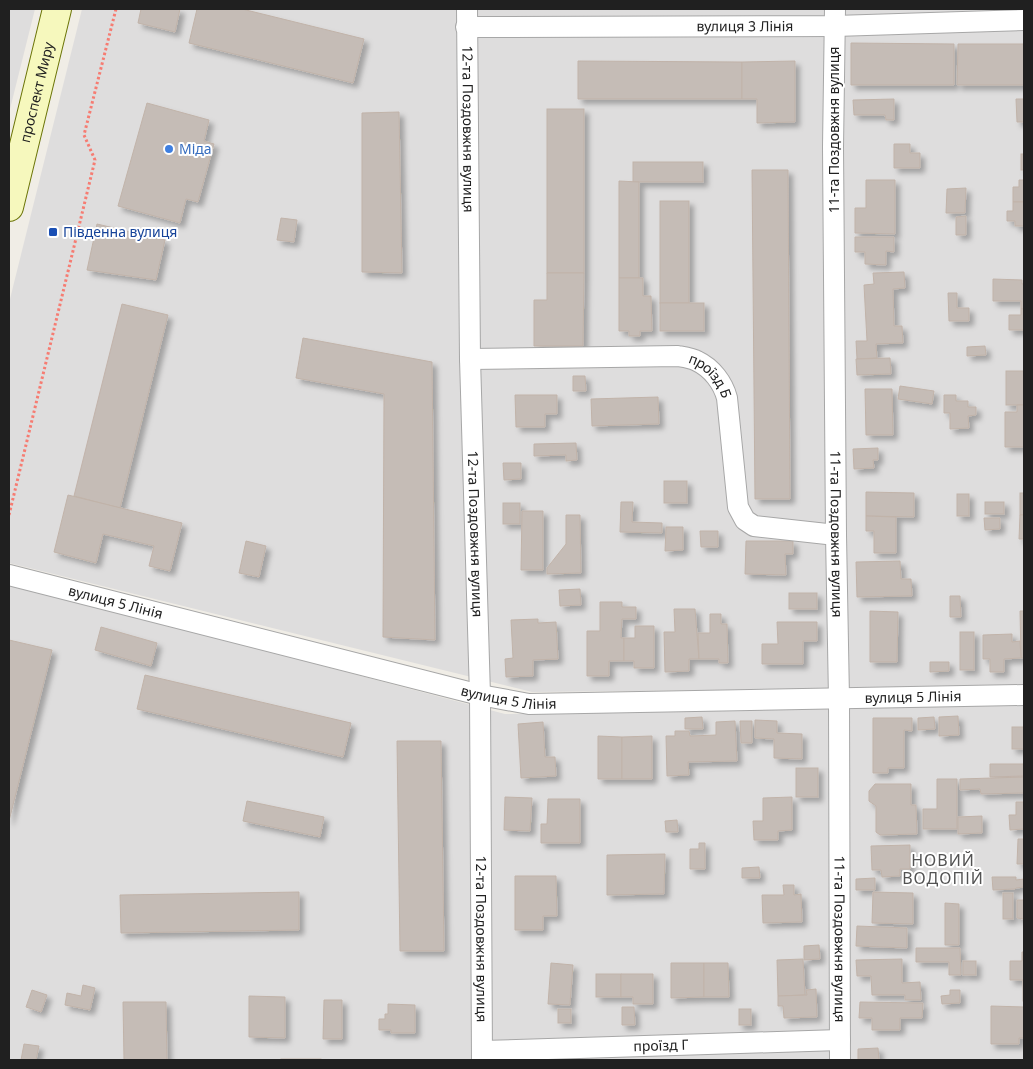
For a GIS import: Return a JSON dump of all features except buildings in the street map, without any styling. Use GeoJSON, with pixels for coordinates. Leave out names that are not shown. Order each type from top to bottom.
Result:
{"type":"FeatureCollection","features":[{"type":"Feature","properties":{"kind":"main road","name":"проспект Миру"},"geometry":{"type":"LineString","coordinates":[[9,207],[57,9]]}},
{"type":"Feature","properties":{"kind":"street","name":"вулиця 3 Лінія"},"geometry":{"type":"LineString","coordinates":[[466,18],[1024,20]]}},
{"type":"Feature","properties":{"kind":"street","name":"12-та Поздовжня вулиця"},"geometry":{"type":"LineString","coordinates":[[466,18],[470,359],[480,695],[482,1056]]}},
{"type":"Feature","properties":{"kind":"street","name":"11-та Поздовжня вулиця"},"geometry":{"type":"LineString","coordinates":[[835,18],[833,157],[839,699],[840,1050]]}},
{"type":"Feature","properties":{"kind":"street","name":"проїзд Б"},"geometry":{"type":"LineString","coordinates":[[470,359],[678,356],[698,361],[710,370],[723,384],[727,398],[738,507],[745,520],[754,526],[836,535]]}},
{"type":"Feature","properties":{"kind":"street","name":"вулиця 5 Лінія"},"geometry":{"type":"LineString","coordinates":[[9,576],[480,695],[529,704],[1024,695]]}},
{"type":"Feature","properties":{"kind":"street","name":"проїзд Г"},"geometry":{"type":"LineString","coordinates":[[482,1056],[840,1050]]}},
{"type":"Feature","properties":{"kind":"path"},"geometry":{"type":"LineString","coordinates":[[9,515],[94,160],[84,135],[116,9]]}},
{"type":"Feature","properties":{"kind":"shaded area"},"geometry":{"type":"Polygon","coordinates":[[[9,9],[35,9],[9,113],[9,9]]]}},
{"type":"Feature","properties":{"kind":"shaded area"},"geometry":{"type":"Polygon","coordinates":[[[82,9],[1024,9],[1024,687],[532,692],[9,563],[9,303],[82,9]]]}},
{"type":"Feature","properties":{"kind":"shaded area"},"geometry":{"type":"Polygon","coordinates":[[[9,583],[505,714],[1024,704],[1024,1060],[9,1060],[9,583]]]}},
{"type":"Feature","properties":{"kind":"place","name":"Міда"},"geometry":{"type":"Point","coordinates":[169,149]}},
{"type":"Feature","properties":{"kind":"place","name":"Південна вулиця"},"geometry":{"type":"Point","coordinates":[53,232]}},
{"type":"Feature","properties":{"kind":"district","name":"НОВИЙ ВОДОПІЙ"},"geometry":{"type":"Point","coordinates":[943,869]}}]}
